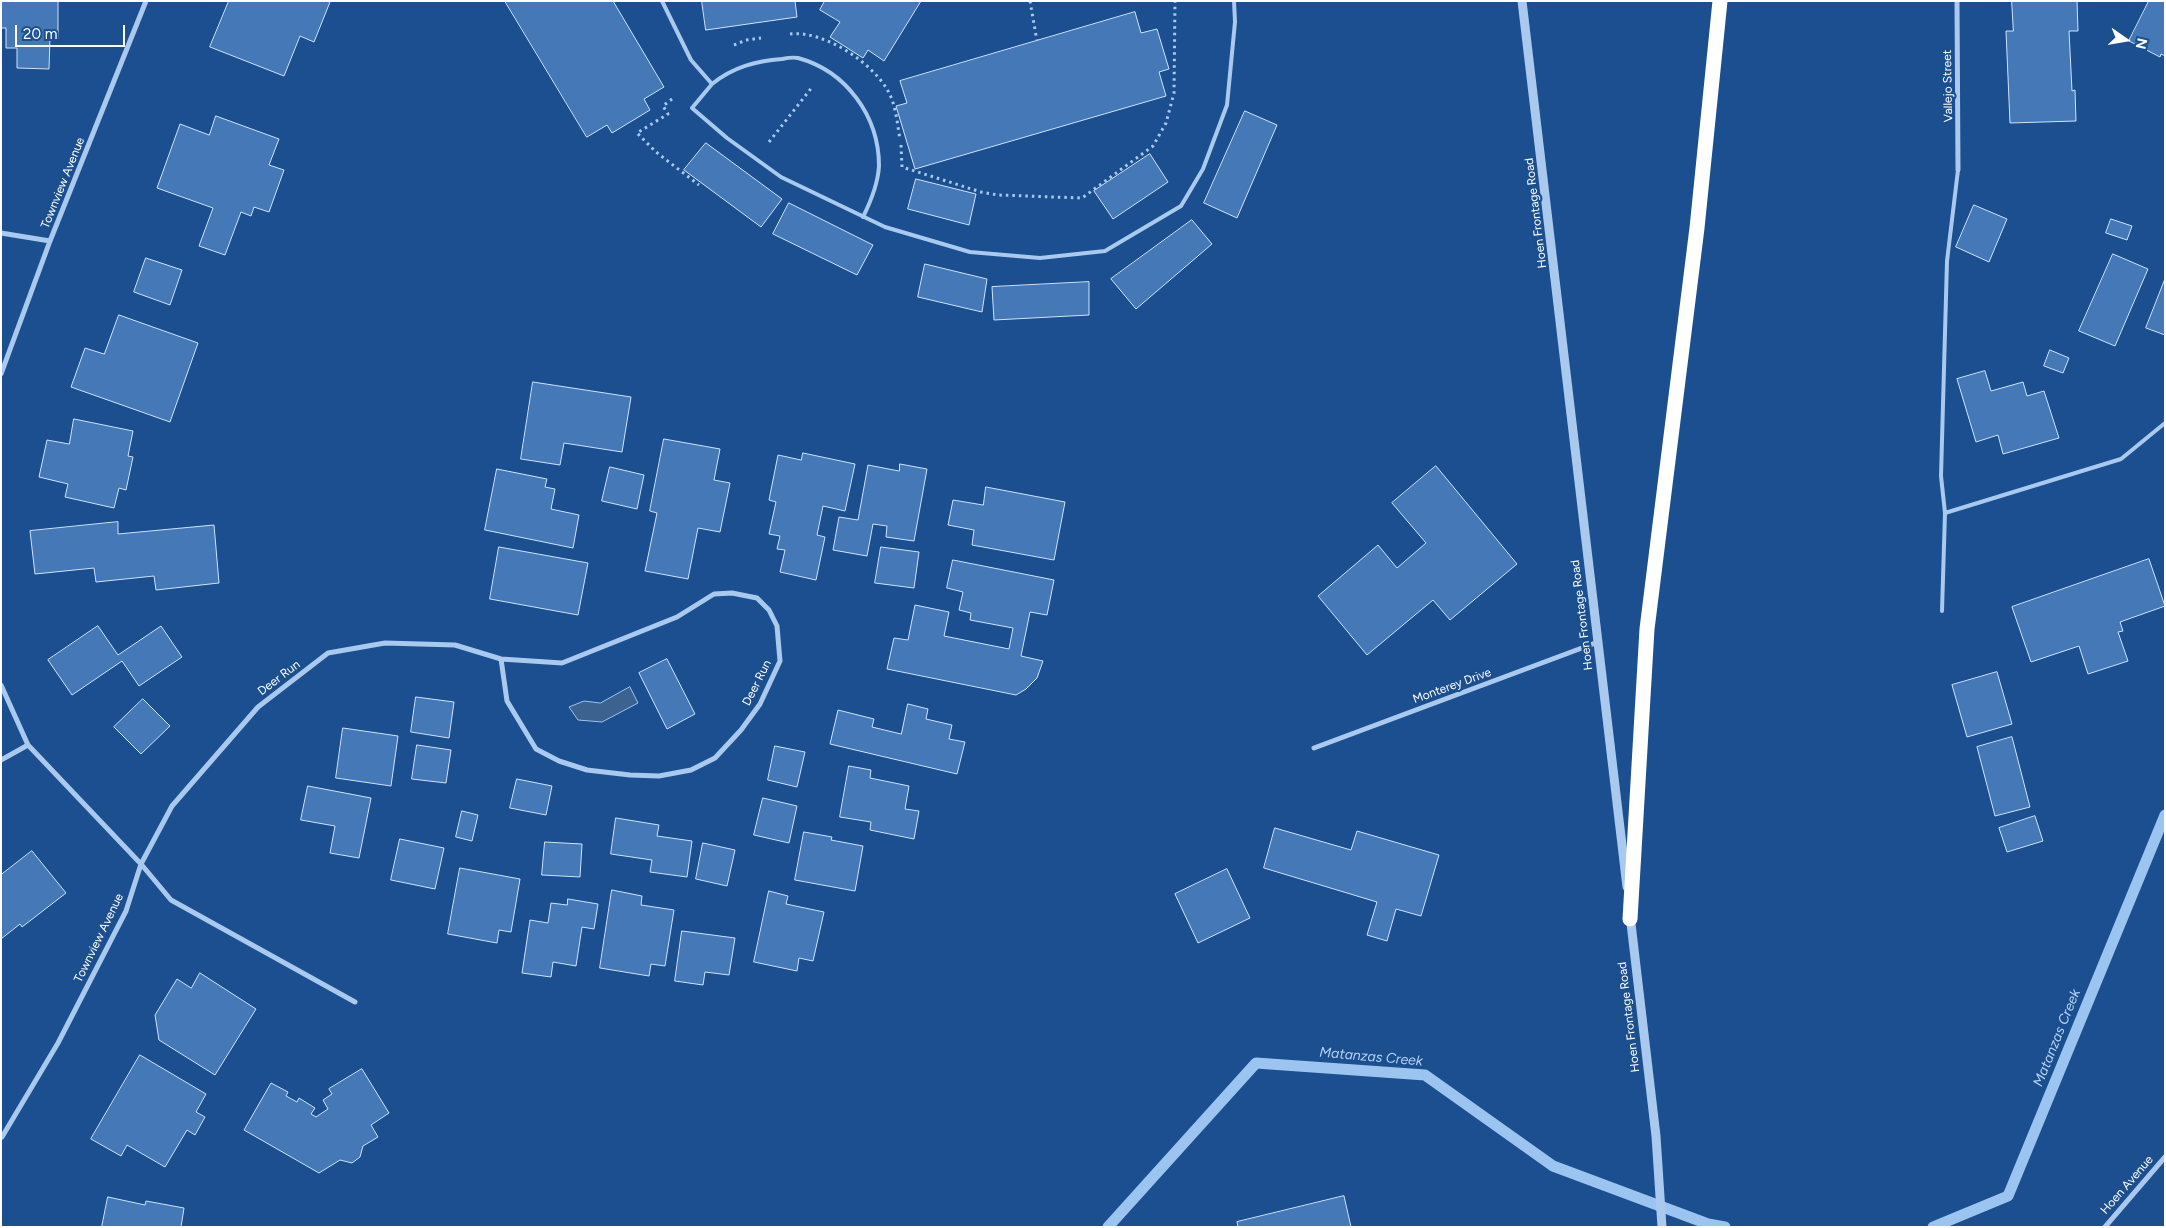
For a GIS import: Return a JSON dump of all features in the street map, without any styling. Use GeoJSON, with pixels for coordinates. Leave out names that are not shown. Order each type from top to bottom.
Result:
{"type":"FeatureCollection","features":[{"type":"Feature","properties":{"kind":"highway"},"geometry":{"type":"LineString","coordinates":[[1630,919],[1647,629],[1698,218],[1720,1]]}},
{"type":"Feature","properties":{"kind":"street","name":"Townview Avenue"},"geometry":{"type":"LineString","coordinates":[[1,374],[50,241],[146,1]]}},
{"type":"Feature","properties":{"kind":"street","name":"Hoen Frontage Road"},"geometry":{"type":"LineString","coordinates":[[1522,1],[1656,1136],[1662,1227]]}},
{"type":"Feature","properties":{"kind":"street","name":"Vallejo Street"},"geometry":{"type":"LineString","coordinates":[[1957,1],[1958,170]]}},
{"type":"Feature","properties":{"kind":"street"},"geometry":{"type":"LineString","coordinates":[[1,233],[50,241]]}},
{"type":"Feature","properties":{"kind":"street","name":"Deer Run"},"geometry":{"type":"LineString","coordinates":[[141,864],[172,806],[258,707],[328,653],[385,643],[455,645],[501,659],[562,663],[677,617],[714,594],[732,593],[757,598],[770,610],[777,626],[780,661],[760,704],[715,758],[691,770],[659,776],[587,770],[559,761],[536,749],[506,701],[501,659]]}},
{"type":"Feature","properties":{"kind":"street","name":"Monterey Drive"},"geometry":{"type":"LineString","coordinates":[[1314,748],[1598,642]]}},
{"type":"Feature","properties":{"kind":"street"},"geometry":{"type":"LineString","coordinates":[[1,685],[28,745],[141,864],[171,900],[355,1002]]}},
{"type":"Feature","properties":{"kind":"street"},"geometry":{"type":"LineString","coordinates":[[1,760],[28,745]]}},
{"type":"Feature","properties":{"kind":"street","name":"Townview Avenue"},"geometry":{"type":"LineString","coordinates":[[2,1139],[58,1043],[121,920],[141,864]]}},
{"type":"Feature","properties":{"kind":"street","name":"Hoen Avenue"},"geometry":{"type":"LineString","coordinates":[[2105,1227],[2165,1157]]}},
{"type":"Feature","properties":{"kind":"lane"},"geometry":{"type":"LineString","coordinates":[[662,1],[691,60],[712,84]]}},
{"type":"Feature","properties":{"kind":"lane"},"geometry":{"type":"LineString","coordinates":[[863,217],[873,196],[879,167],[876,137],[865,109],[848,86],[824,69],[796,58],[766,60],[740,67],[723,75],[712,84],[692,108],[727,138],[781,177],[863,217],[885,227],[970,252],[1040,258],[1105,251],[1181,206],[1203,169],[1227,105],[1235,22],[1234,1]]}},
{"type":"Feature","properties":{"kind":"lane"},"geometry":{"type":"LineString","coordinates":[[1942,610],[1946,513],[1942,476],[1947,261],[1958,170]]}},
{"type":"Feature","properties":{"kind":"lane"},"geometry":{"type":"LineString","coordinates":[[1946,513],[2121,459],[2165,423]]}},
{"type":"Feature","properties":{"kind":"path"},"geometry":{"type":"LineString","coordinates":[[1030,1],[1038,41]]}},
{"type":"Feature","properties":{"kind":"path"},"geometry":{"type":"LineString","coordinates":[[782,35],[800,33],[824,39],[841,46],[874,72],[888,91],[894,108],[901,144],[902,167],[981,192],[998,195],[1082,198],[1153,146],[1166,123],[1174,93],[1175,1]]}},
{"type":"Feature","properties":{"kind":"path"},"geometry":{"type":"LineString","coordinates":[[730,47],[746,40],[764,37]]}},
{"type":"Feature","properties":{"kind":"path"},"geometry":{"type":"LineString","coordinates":[[837,52],[841,46]]}},
{"type":"Feature","properties":{"kind":"path"},"geometry":{"type":"LineString","coordinates":[[757,160],[791,112],[818,80]]}},
{"type":"Feature","properties":{"kind":"path"},"geometry":{"type":"LineString","coordinates":[[677,95],[662,106],[668,114],[637,133],[656,152],[698,185]]}},
{"type":"Feature","properties":{"kind":"water"},"geometry":{"type":"Polygon","coordinates":[[[630,687],[638,703],[602,722],[578,720],[569,707],[584,701],[600,703],[630,687]]]}},
{"type":"Feature","properties":{"kind":"building"},"geometry":{"type":"Polygon","coordinates":[[[1,1],[58,1],[58,39],[50,38],[49,69],[17,68],[17,48],[6,48],[6,28],[1,28],[1,1]]]}},
{"type":"Feature","properties":{"kind":"building"},"geometry":{"type":"Polygon","coordinates":[[[229,1],[330,2],[314,42],[300,36],[284,76],[210,47],[229,1]]]}},
{"type":"Feature","properties":{"kind":"building"},"geometry":{"type":"Polygon","coordinates":[[[505,1],[613,1],[664,87],[644,99],[650,110],[612,133],[607,125],[587,137],[505,1]]]}},
{"type":"Feature","properties":{"kind":"building"},"geometry":{"type":"Polygon","coordinates":[[[702,1],[795,1],[797,17],[706,30],[702,1]]]}},
{"type":"Feature","properties":{"kind":"building"},"geometry":{"type":"Polygon","coordinates":[[[825,1],[921,1],[884,61],[868,50],[863,58],[830,37],[840,22],[820,10],[825,1]]]}},
{"type":"Feature","properties":{"kind":"building"},"geometry":{"type":"Polygon","coordinates":[[[2012,1],[2077,1],[2078,31],[2069,31],[2072,91],[2075,90],[2076,121],[2010,123],[2006,31],[2013,31],[2012,1]]]}},
{"type":"Feature","properties":{"kind":"building"},"geometry":{"type":"Polygon","coordinates":[[[2149,1],[2165,1],[2165,56],[2161,54],[2160,57],[2129,41],[2149,1]]]}},
{"type":"Feature","properties":{"kind":"building"},"geometry":{"type":"Polygon","coordinates":[[[1135,12],[1141,33],[1157,29],[1169,69],[1159,72],[1166,96],[915,169],[896,106],[907,103],[900,81],[1135,12]]]}},
{"type":"Feature","properties":{"kind":"building"},"geometry":{"type":"Polygon","coordinates":[[[1245,111],[1277,125],[1237,218],[1204,203],[1245,111]]]}},
{"type":"Feature","properties":{"kind":"building"},"geometry":{"type":"Polygon","coordinates":[[[216,116],[279,139],[269,165],[284,170],[269,212],[254,207],[251,216],[241,212],[225,255],[199,246],[213,208],[157,188],[180,124],[209,135],[216,116]]]}},
{"type":"Feature","properties":{"kind":"building"},"geometry":{"type":"Polygon","coordinates":[[[706,143],[782,199],[761,227],[684,170],[706,143]]]}},
{"type":"Feature","properties":{"kind":"building"},"geometry":{"type":"Polygon","coordinates":[[[1150,154],[1168,182],[1113,219],[1094,191],[1150,154]]]}},
{"type":"Feature","properties":{"kind":"building"},"geometry":{"type":"Polygon","coordinates":[[[916,179],[976,194],[969,225],[908,209],[916,179]]]}},
{"type":"Feature","properties":{"kind":"building"},"geometry":{"type":"Polygon","coordinates":[[[789,203],[873,245],[857,275],[773,234],[789,203]]]}},
{"type":"Feature","properties":{"kind":"building"},"geometry":{"type":"Polygon","coordinates":[[[1974,205],[2007,219],[1989,262],[1956,247],[1974,205]]]}},
{"type":"Feature","properties":{"kind":"building"},"geometry":{"type":"Polygon","coordinates":[[[2111,219],[2132,226],[2127,240],[2106,233],[2111,219]]]}},
{"type":"Feature","properties":{"kind":"building"},"geometry":{"type":"Polygon","coordinates":[[[1192,220],[1212,244],[1136,309],[1111,279],[1192,220]]]}},
{"type":"Feature","properties":{"kind":"building"},"geometry":{"type":"Polygon","coordinates":[[[2113,254],[2148,269],[2115,346],[2079,331],[2113,254]]]}},
{"type":"Feature","properties":{"kind":"building"},"geometry":{"type":"Polygon","coordinates":[[[146,258],[182,270],[170,305],[134,292],[146,258]]]}},
{"type":"Feature","properties":{"kind":"building"},"geometry":{"type":"Polygon","coordinates":[[[925,264],[987,279],[982,312],[918,297],[925,264]]]}},
{"type":"Feature","properties":{"kind":"building"},"geometry":{"type":"Polygon","coordinates":[[[2165,279],[2165,335],[2146,328],[2165,279]]]}},
{"type":"Feature","properties":{"kind":"building"},"geometry":{"type":"Polygon","coordinates":[[[1089,282],[1089,315],[994,320],[992,287],[1089,282]]]}},
{"type":"Feature","properties":{"kind":"building"},"geometry":{"type":"Polygon","coordinates":[[[119,315],[198,343],[170,422],[71,387],[85,348],[104,354],[119,315]]]}},
{"type":"Feature","properties":{"kind":"building"},"geometry":{"type":"Polygon","coordinates":[[[2050,350],[2069,358],[2063,373],[2044,366],[2050,350]]]}},
{"type":"Feature","properties":{"kind":"building"},"geometry":{"type":"Polygon","coordinates":[[[1985,371],[1991,391],[2023,382],[2027,396],[2044,391],[2059,438],[2003,454],[1998,435],[1976,442],[1957,379],[1985,371]]]}},
{"type":"Feature","properties":{"kind":"building"},"geometry":{"type":"Polygon","coordinates":[[[533,382],[631,397],[622,452],[564,443],[560,465],[521,459],[533,382]]]}},
{"type":"Feature","properties":{"kind":"building"},"geometry":{"type":"Polygon","coordinates":[[[74,419],[133,431],[128,456],[133,457],[126,490],[119,488],[114,508],[65,497],[68,484],[39,477],[47,440],[69,444],[74,419]]]}},
{"type":"Feature","properties":{"kind":"building"},"geometry":{"type":"Polygon","coordinates":[[[664,439],[720,449],[714,480],[730,483],[720,532],[698,528],[688,579],[645,571],[657,513],[650,511],[664,439]]]}},
{"type":"Feature","properties":{"kind":"building"},"geometry":{"type":"Polygon","coordinates":[[[803,453],[855,464],[845,511],[823,506],[817,535],[825,537],[816,580],[780,572],[785,550],[777,549],[780,536],[769,534],[776,502],[769,500],[778,455],[801,460],[803,453]]]}},
{"type":"Feature","properties":{"kind":"building"},"geometry":{"type":"Polygon","coordinates":[[[900,464],[927,469],[914,541],[886,537],[887,526],[873,524],[867,556],[833,550],[839,517],[858,520],[868,465],[899,471],[900,464]]]}},
{"type":"Feature","properties":{"kind":"building"},"geometry":{"type":"Polygon","coordinates":[[[1436,466],[1517,564],[1450,620],[1433,600],[1367,655],[1318,596],[1378,545],[1397,568],[1426,543],[1392,503],[1436,466]]]}},
{"type":"Feature","properties":{"kind":"building"},"geometry":{"type":"Polygon","coordinates":[[[610,467],[644,475],[637,509],[602,501],[610,467]]]}},
{"type":"Feature","properties":{"kind":"building"},"geometry":{"type":"Polygon","coordinates":[[[497,469],[547,479],[545,487],[555,489],[551,509],[579,515],[573,548],[485,530],[497,469]]]}},
{"type":"Feature","properties":{"kind":"building"},"geometry":{"type":"Polygon","coordinates":[[[986,487],[1065,502],[1054,560],[972,545],[974,530],[948,525],[953,500],[983,505],[986,487]]]}},
{"type":"Feature","properties":{"kind":"building"},"geometry":{"type":"Polygon","coordinates":[[[118,522],[118,534],[214,525],[219,583],[156,590],[154,576],[96,582],[94,568],[35,574],[30,531],[118,522]]]}},
{"type":"Feature","properties":{"kind":"building"},"geometry":{"type":"Polygon","coordinates":[[[499,547],[588,563],[578,615],[490,599],[499,547]]]}},
{"type":"Feature","properties":{"kind":"building"},"geometry":{"type":"Polygon","coordinates":[[[881,547],[919,552],[914,588],[875,583],[881,547]]]}},
{"type":"Feature","properties":{"kind":"building"},"geometry":{"type":"Polygon","coordinates":[[[2149,559],[2165,606],[2120,622],[2123,631],[2118,632],[2128,661],[2088,674],[2079,646],[2031,662],[2012,607],[2149,559]]]}},
{"type":"Feature","properties":{"kind":"building"},"geometry":{"type":"Polygon","coordinates":[[[953,560],[1054,580],[1047,615],[1030,612],[1021,656],[1043,661],[1037,678],[1026,689],[1016,695],[887,669],[894,638],[908,640],[915,605],[949,612],[944,636],[1009,649],[1013,628],[970,620],[971,613],[959,610],[963,592],[947,588],[953,560]]]}},
{"type":"Feature","properties":{"kind":"building"},"geometry":{"type":"Polygon","coordinates":[[[98,626],[118,655],[161,626],[182,657],[139,686],[122,661],[72,695],[48,660],[98,626]]]}},
{"type":"Feature","properties":{"kind":"building"},"geometry":{"type":"Polygon","coordinates":[[[667,659],[695,714],[667,729],[639,673],[667,659]]]}},
{"type":"Feature","properties":{"kind":"building"},"geometry":{"type":"Polygon","coordinates":[[[1997,672],[2012,724],[1967,737],[1952,685],[1997,672]]]}},
{"type":"Feature","properties":{"kind":"building"},"geometry":{"type":"Polygon","coordinates":[[[416,697],[454,702],[449,738],[411,732],[416,697]]]}},
{"type":"Feature","properties":{"kind":"building"},"geometry":{"type":"Polygon","coordinates":[[[143,699],[170,726],[141,754],[114,727],[143,699]]]}},
{"type":"Feature","properties":{"kind":"building"},"geometry":{"type":"Polygon","coordinates":[[[908,704],[928,709],[926,719],[952,725],[949,739],[965,742],[957,774],[830,744],[838,710],[874,719],[872,727],[901,734],[908,704]]]}},
{"type":"Feature","properties":{"kind":"building"},"geometry":{"type":"Polygon","coordinates":[[[343,728],[398,736],[391,786],[336,778],[343,728]]]}},
{"type":"Feature","properties":{"kind":"building"},"geometry":{"type":"Polygon","coordinates":[[[2012,737],[2030,807],[1995,816],[1977,747],[2012,737]]]}},
{"type":"Feature","properties":{"kind":"building"},"geometry":{"type":"Polygon","coordinates":[[[417,745],[451,750],[446,783],[412,779],[417,745]]]}},
{"type":"Feature","properties":{"kind":"building"},"geometry":{"type":"Polygon","coordinates":[[[775,746],[805,752],[797,787],[768,780],[775,746]]]}},
{"type":"Feature","properties":{"kind":"building"},"geometry":{"type":"Polygon","coordinates":[[[849,766],[871,770],[870,778],[909,786],[905,809],[919,811],[914,839],[870,830],[871,822],[840,817],[849,766]]]}},
{"type":"Feature","properties":{"kind":"building"},"geometry":{"type":"Polygon","coordinates":[[[517,779],[552,786],[546,815],[510,808],[517,779]]]}},
{"type":"Feature","properties":{"kind":"building"},"geometry":{"type":"Polygon","coordinates":[[[308,786],[371,798],[359,858],[330,853],[335,826],[301,820],[308,786]]]}},
{"type":"Feature","properties":{"kind":"building"},"geometry":{"type":"Polygon","coordinates":[[[763,798],[797,806],[789,843],[754,835],[763,798]]]}},
{"type":"Feature","properties":{"kind":"building"},"geometry":{"type":"Polygon","coordinates":[[[462,811],[478,815],[472,841],[456,837],[462,811]]]}},
{"type":"Feature","properties":{"kind":"building"},"geometry":{"type":"Polygon","coordinates":[[[2035,816],[2043,841],[2007,852],[1999,828],[2035,816]]]}},
{"type":"Feature","properties":{"kind":"building"},"geometry":{"type":"Polygon","coordinates":[[[616,818],[659,825],[657,836],[692,841],[687,877],[650,872],[652,860],[611,854],[616,818]]]}},
{"type":"Feature","properties":{"kind":"building"},"geometry":{"type":"Polygon","coordinates":[[[1275,828],[1351,850],[1357,831],[1439,855],[1421,916],[1396,909],[1387,941],[1367,935],[1377,902],[1264,868],[1275,828]]]}},
{"type":"Feature","properties":{"kind":"building"},"geometry":{"type":"Polygon","coordinates":[[[804,832],[832,837],[831,840],[863,846],[855,891],[795,880],[804,832]]]}},
{"type":"Feature","properties":{"kind":"building"},"geometry":{"type":"Polygon","coordinates":[[[400,839],[444,848],[435,889],[391,880],[400,839]]]}},
{"type":"Feature","properties":{"kind":"building"},"geometry":{"type":"Polygon","coordinates":[[[545,842],[582,844],[580,877],[542,875],[545,842]]]}},
{"type":"Feature","properties":{"kind":"building"},"geometry":{"type":"Polygon","coordinates":[[[703,843],[735,850],[727,886],[696,879],[703,843]]]}},
{"type":"Feature","properties":{"kind":"building"},"geometry":{"type":"Polygon","coordinates":[[[32,851],[66,893],[22,927],[20,924],[1,939],[1,875],[32,851]]]}},
{"type":"Feature","properties":{"kind":"building"},"geometry":{"type":"Polygon","coordinates":[[[460,868],[520,879],[511,932],[499,930],[497,943],[448,934],[460,868]]]}},
{"type":"Feature","properties":{"kind":"building"},"geometry":{"type":"Polygon","coordinates":[[[1227,869],[1250,918],[1198,943],[1175,894],[1227,869]]]}},
{"type":"Feature","properties":{"kind":"building"},"geometry":{"type":"Polygon","coordinates":[[[612,890],[642,896],[641,905],[674,910],[665,966],[651,964],[649,976],[600,968],[612,890]]]}},
{"type":"Feature","properties":{"kind":"building"},"geometry":{"type":"Polygon","coordinates":[[[769,891],[788,896],[786,904],[824,912],[813,961],[799,958],[797,971],[754,962],[769,891]]]}},
{"type":"Feature","properties":{"kind":"building"},"geometry":{"type":"Polygon","coordinates":[[[568,899],[598,904],[594,929],[582,927],[576,966],[553,962],[551,977],[522,973],[530,920],[548,923],[551,903],[567,905],[568,899]]]}},
{"type":"Feature","properties":{"kind":"building"},"geometry":{"type":"Polygon","coordinates":[[[682,931],[735,938],[729,975],[705,972],[703,985],[675,981],[682,931]]]}},
{"type":"Feature","properties":{"kind":"building"},"geometry":{"type":"Polygon","coordinates":[[[200,973],[256,1009],[215,1075],[159,1040],[155,1015],[177,979],[191,988],[200,973]]]}},
{"type":"Feature","properties":{"kind":"building"},"geometry":{"type":"Polygon","coordinates":[[[140,1055],[206,1094],[196,1112],[205,1117],[195,1135],[187,1130],[165,1167],[127,1145],[121,1156],[91,1139],[140,1055]]]}},
{"type":"Feature","properties":{"kind":"building"},"geometry":{"type":"Polygon","coordinates":[[[362,1069],[389,1113],[371,1125],[378,1137],[363,1146],[360,1157],[352,1163],[340,1160],[319,1173],[244,1130],[271,1083],[288,1092],[286,1096],[297,1102],[299,1098],[315,1108],[311,1114],[316,1117],[328,1109],[323,1100],[332,1094],[329,1089],[362,1069]]]}},
{"type":"Feature","properties":{"kind":"building"},"geometry":{"type":"Polygon","coordinates":[[[1344,1196],[1351,1227],[1238,1227],[1237,1222],[1344,1196]]]}},
{"type":"Feature","properties":{"kind":"building"},"geometry":{"type":"Polygon","coordinates":[[[108,1197],[145,1205],[146,1201],[184,1208],[181,1227],[102,1227],[108,1197]]]}},
{"type":"Feature","properties":{"kind":"waterway","name":"Matanzas Creek"},"geometry":{"type":"LineString","coordinates":[[1933,1227],[2008,1196],[2165,815]]}},
{"type":"Feature","properties":{"kind":"waterway","name":"Matanzas Creek"},"geometry":{"type":"LineString","coordinates":[[1108,1227],[1256,1063],[1425,1075],[1553,1166],[1708,1224],[1725,1227]]}}]}
